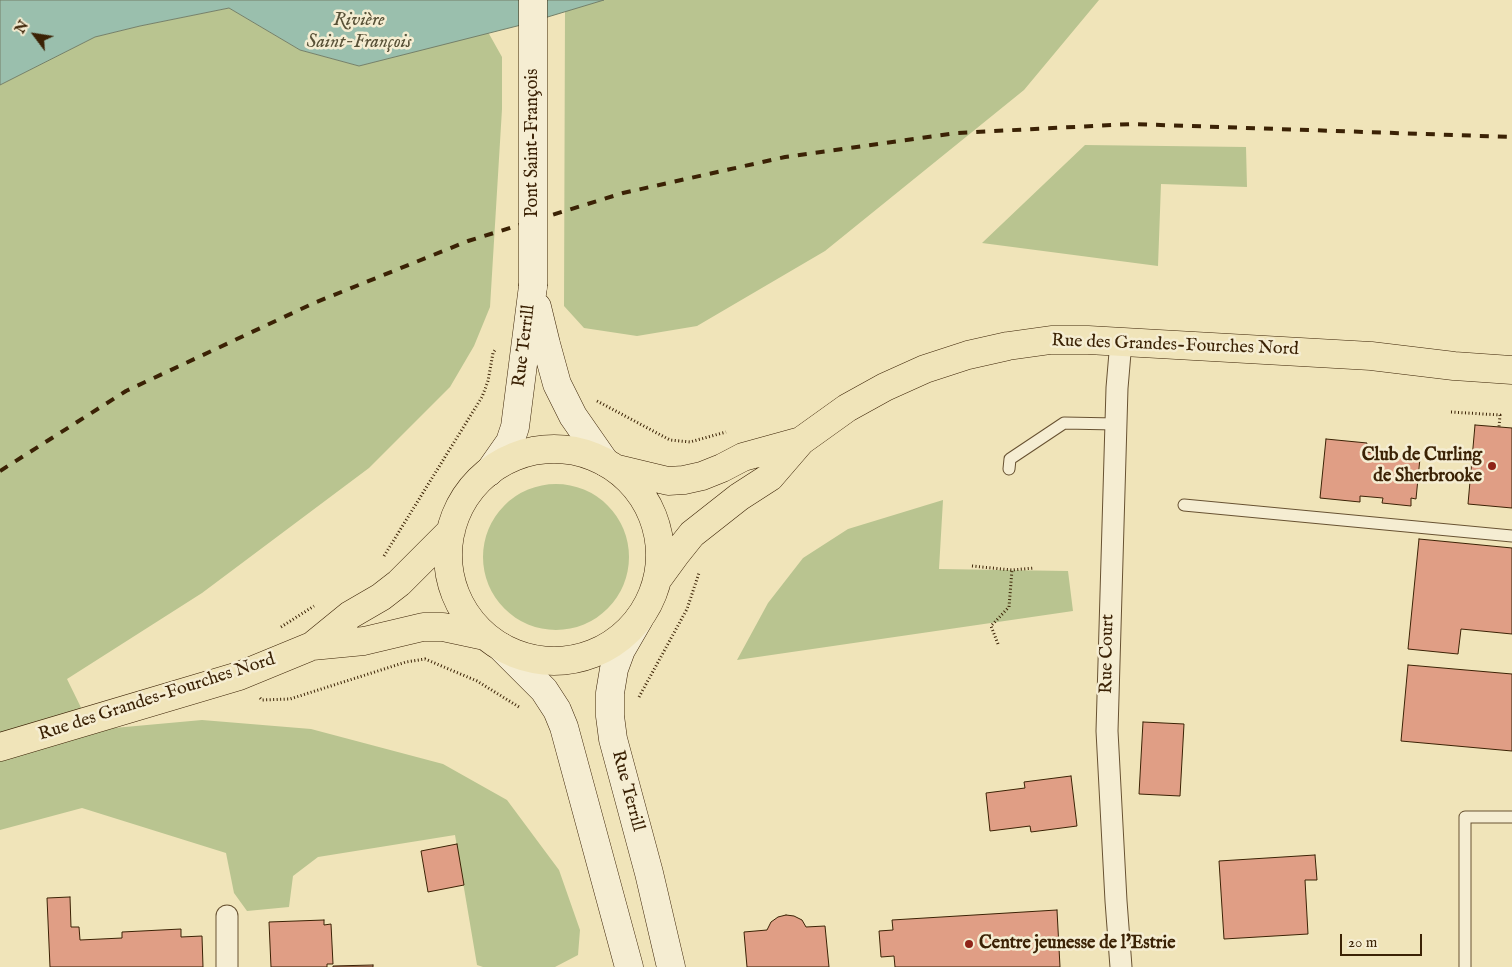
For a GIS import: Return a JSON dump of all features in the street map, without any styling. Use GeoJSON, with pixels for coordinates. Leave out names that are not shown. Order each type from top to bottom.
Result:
{"type":"FeatureCollection","features":[{"type":"Feature","properties":{"kind":"main road","name":"Rue des Grandes-Fourches Nord"},"geometry":{"type":"LineString","coordinates":[[0,747],[239,676],[312,646],[364,641],[422,627],[443,627],[493,642],[525,657],[550,662],[576,659],[600,651],[622,637],[639,619],[650,600],[657,580],[692,534],[770,476],[801,442],[847,408],[885,387],[925,368],[968,355],[1008,346],[1051,340],[1121,341],[1361,355],[1454,366],[1512,370]]}},
{"type":"Feature","properties":{"kind":"main road","name":"Rue des Grandes-Fourches Nord"},"geometry":{"type":"LineString","coordinates":[[312,646],[350,615],[381,597],[399,583],[451,531],[459,509],[472,489],[489,472],[510,459],[533,452],[558,449],[582,453],[610,465],[668,481],[684,480],[722,468],[743,457],[801,442]]}},
{"type":"Feature","properties":{"kind":"main road"},"geometry":{"type":"LineString","coordinates":[[610,465],[638,490],[654,518],[660,548],[657,580]]}},
{"type":"Feature","properties":{"kind":"main road"},"geometry":{"type":"LineString","coordinates":[[451,531],[448,554],[450,577],[458,599],[469,619],[493,642]]}},
{"type":"Feature","properties":{"kind":"street","name":"Pont Saint-François"},"geometry":{"type":"LineString","coordinates":[[532,286],[533,0]]}},
{"type":"Feature","properties":{"kind":"street","name":"Rue Terrill"},"geometry":{"type":"LineString","coordinates":[[532,286],[558,384],[573,416],[610,465]]}},
{"type":"Feature","properties":{"kind":"street","name":"Rue Terrill"},"geometry":{"type":"LineString","coordinates":[[489,472],[510,442],[514,428],[532,286]]}},
{"type":"Feature","properties":{"kind":"street","name":"Rue Court"},"geometry":{"type":"LineString","coordinates":[[1121,341],[1117,388],[1106,730],[1121,967]]}},
{"type":"Feature","properties":{"kind":"street","name":"Rue Terrill"},"geometry":{"type":"LineString","coordinates":[[639,619],[621,650],[614,669],[610,694],[610,716],[613,740],[647,864],[671,967]]}},
{"type":"Feature","properties":{"kind":"street"},"geometry":{"type":"LineString","coordinates":[[493,642],[544,690],[564,727],[629,967]]}},
{"type":"Feature","properties":{"kind":"street"},"geometry":{"type":"LineString","coordinates":[[227,916],[227,967]]}},
{"type":"Feature","properties":{"kind":"lane"},"geometry":{"type":"LineString","coordinates":[[1010,469],[1010,459],[1064,423],[1116,424]]}},
{"type":"Feature","properties":{"kind":"lane"},"geometry":{"type":"LineString","coordinates":[[1184,505],[1512,536]]}},
{"type":"Feature","properties":{"kind":"lane"},"geometry":{"type":"LineString","coordinates":[[1465,967],[1465,817],[1512,817]]}},
{"type":"Feature","properties":{"kind":"path"},"geometry":{"type":"LineString","coordinates":[[383,557],[482,397],[488,380]]}},
{"type":"Feature","properties":{"kind":"path"},"geometry":{"type":"LineString","coordinates":[[594,399],[670,440],[690,442]]}},
{"type":"Feature","properties":{"kind":"path"},"geometry":{"type":"LineString","coordinates":[[1451,412],[1500,416],[1499,427]]}},
{"type":"Feature","properties":{"kind":"path"},"geometry":{"type":"LineString","coordinates":[[972,566],[1012,570],[1034,568]]}},
{"type":"Feature","properties":{"kind":"path"},"geometry":{"type":"LineString","coordinates":[[998,644],[991,626],[1009,607],[1012,570]]}},
{"type":"Feature","properties":{"kind":"path"},"geometry":{"type":"LineString","coordinates":[[635,704],[687,609],[699,572]]}},
{"type":"Feature","properties":{"kind":"path"},"geometry":{"type":"LineString","coordinates":[[239,676],[262,700],[290,699],[406,662],[425,658],[477,681],[522,708]]}},
{"type":"Feature","properties":{"kind":"shaded area"},"geometry":{"type":"Polygon","coordinates":[[[604,0],[1099,0],[1024,90],[825,251],[697,326],[637,336],[584,328],[564,306],[565,11],[604,0]]]}},
{"type":"Feature","properties":{"kind":"shaded area"},"geometry":{"type":"Polygon","coordinates":[[[229,8],[300,50],[359,66],[488,32],[502,57],[502,109],[490,307],[474,346],[450,387],[369,468],[202,593],[67,679],[92,730],[202,720],[311,729],[443,764],[507,800],[559,870],[580,930],[578,955],[555,967],[483,967],[477,965],[455,835],[318,857],[293,876],[289,907],[247,911],[234,893],[226,853],[82,808],[0,830],[0,85],[95,37],[229,8]]]}},
{"type":"Feature","properties":{"kind":"shaded area"},"geometry":{"type":"Polygon","coordinates":[[[1085,145],[1246,147],[1247,187],[1161,184],[1158,266],[982,243],[1085,145]]]}},
{"type":"Feature","properties":{"kind":"shaded area"},"geometry":{"type":"Polygon","coordinates":[[[556,484],[570,485],[584,490],[597,496],[608,505],[617,516],[623,529],[628,543],[628,571],[623,585],[617,598],[608,609],[597,618],[584,624],[570,629],[556,630],[542,629],[528,624],[515,618],[504,609],[495,598],[489,585],[484,571],[483,557],[484,543],[489,529],[495,516],[504,505],[515,496],[528,490],[542,485],[556,484]]]}},
{"type":"Feature","properties":{"kind":"shaded area"},"geometry":{"type":"Polygon","coordinates":[[[943,500],[939,569],[1068,571],[1073,611],[737,660],[768,603],[803,558],[848,529],[943,500]]]}},
{"type":"Feature","properties":{"kind":"water","name":"Rivière Saint-François"},"geometry":{"type":"Polygon","coordinates":[[[0,0],[604,0],[521,25],[359,66],[300,50],[229,8],[95,37],[0,85],[0,0]]]}},
{"type":"Feature","properties":{"kind":"building","name":"Club de Curling de Sherbrooke"},"geometry":{"type":"Polygon","coordinates":[[[1475,425],[1512,428],[1512,508],[1468,504],[1475,425]]]}},
{"type":"Feature","properties":{"kind":"building"},"geometry":{"type":"Polygon","coordinates":[[[1326,439],[1367,443],[1366,452],[1420,458],[1416,499],[1411,498],[1411,506],[1382,503],[1383,498],[1360,496],[1360,502],[1320,498],[1326,439]]]}},
{"type":"Feature","properties":{"kind":"building"},"geometry":{"type":"Polygon","coordinates":[[[1419,539],[1512,548],[1512,634],[1461,629],[1458,654],[1408,649],[1419,539]]]}},
{"type":"Feature","properties":{"kind":"building"},"geometry":{"type":"Polygon","coordinates":[[[1408,665],[1512,674],[1512,751],[1401,741],[1408,665]]]}},
{"type":"Feature","properties":{"kind":"building"},"geometry":{"type":"Polygon","coordinates":[[[1143,722],[1184,724],[1180,796],[1139,794],[1143,722]]]}},
{"type":"Feature","properties":{"kind":"building"},"geometry":{"type":"Polygon","coordinates":[[[1071,776],[1077,826],[1031,832],[1030,826],[990,831],[986,793],[1025,788],[1024,782],[1071,776]]]}},
{"type":"Feature","properties":{"kind":"building"},"geometry":{"type":"Polygon","coordinates":[[[457,844],[464,885],[428,892],[421,851],[457,844]]]}},
{"type":"Feature","properties":{"kind":"building"},"geometry":{"type":"Polygon","coordinates":[[[1315,855],[1317,880],[1305,880],[1308,934],[1224,939],[1219,861],[1315,855]]]}},
{"type":"Feature","properties":{"kind":"building"},"geometry":{"type":"Polygon","coordinates":[[[70,897],[71,927],[79,927],[80,940],[122,938],[122,932],[181,929],[181,937],[202,936],[203,967],[50,967],[47,898],[70,897]]]}},
{"type":"Feature","properties":{"kind":"building","name":"Centre jeunesse de l'Estrie"},"geometry":{"type":"Polygon","coordinates":[[[1057,910],[1060,967],[895,967],[894,956],[881,957],[879,931],[893,930],[892,920],[1057,910]]]}},
{"type":"Feature","properties":{"kind":"building"},"geometry":{"type":"Polygon","coordinates":[[[786,915],[802,920],[806,927],[825,926],[829,967],[747,967],[744,932],[767,930],[771,922],[778,917],[786,915]]]}},
{"type":"Feature","properties":{"kind":"building"},"geometry":{"type":"Polygon","coordinates":[[[324,920],[324,925],[331,924],[333,964],[327,964],[327,967],[271,967],[269,922],[324,920]]]}},
{"type":"Feature","properties":{"kind":"building"},"geometry":{"type":"Polygon","coordinates":[[[373,965],[373,967],[333,967],[333,966],[373,965]]]}},
{"type":"Feature","properties":{"kind":"railway"},"geometry":{"type":"LineString","coordinates":[[0,471],[126,391],[314,303],[468,241],[623,193],[785,157],[956,133],[1132,124],[1512,137]]}},
{"type":"Feature","properties":{"kind":"place","name":"Club de Curling de Sherbrooke"},"geometry":{"type":"Point","coordinates":[1492,466]}},
{"type":"Feature","properties":{"kind":"place","name":"Centre jeunesse de l'Estrie"},"geometry":{"type":"Point","coordinates":[969,944]}}]}
